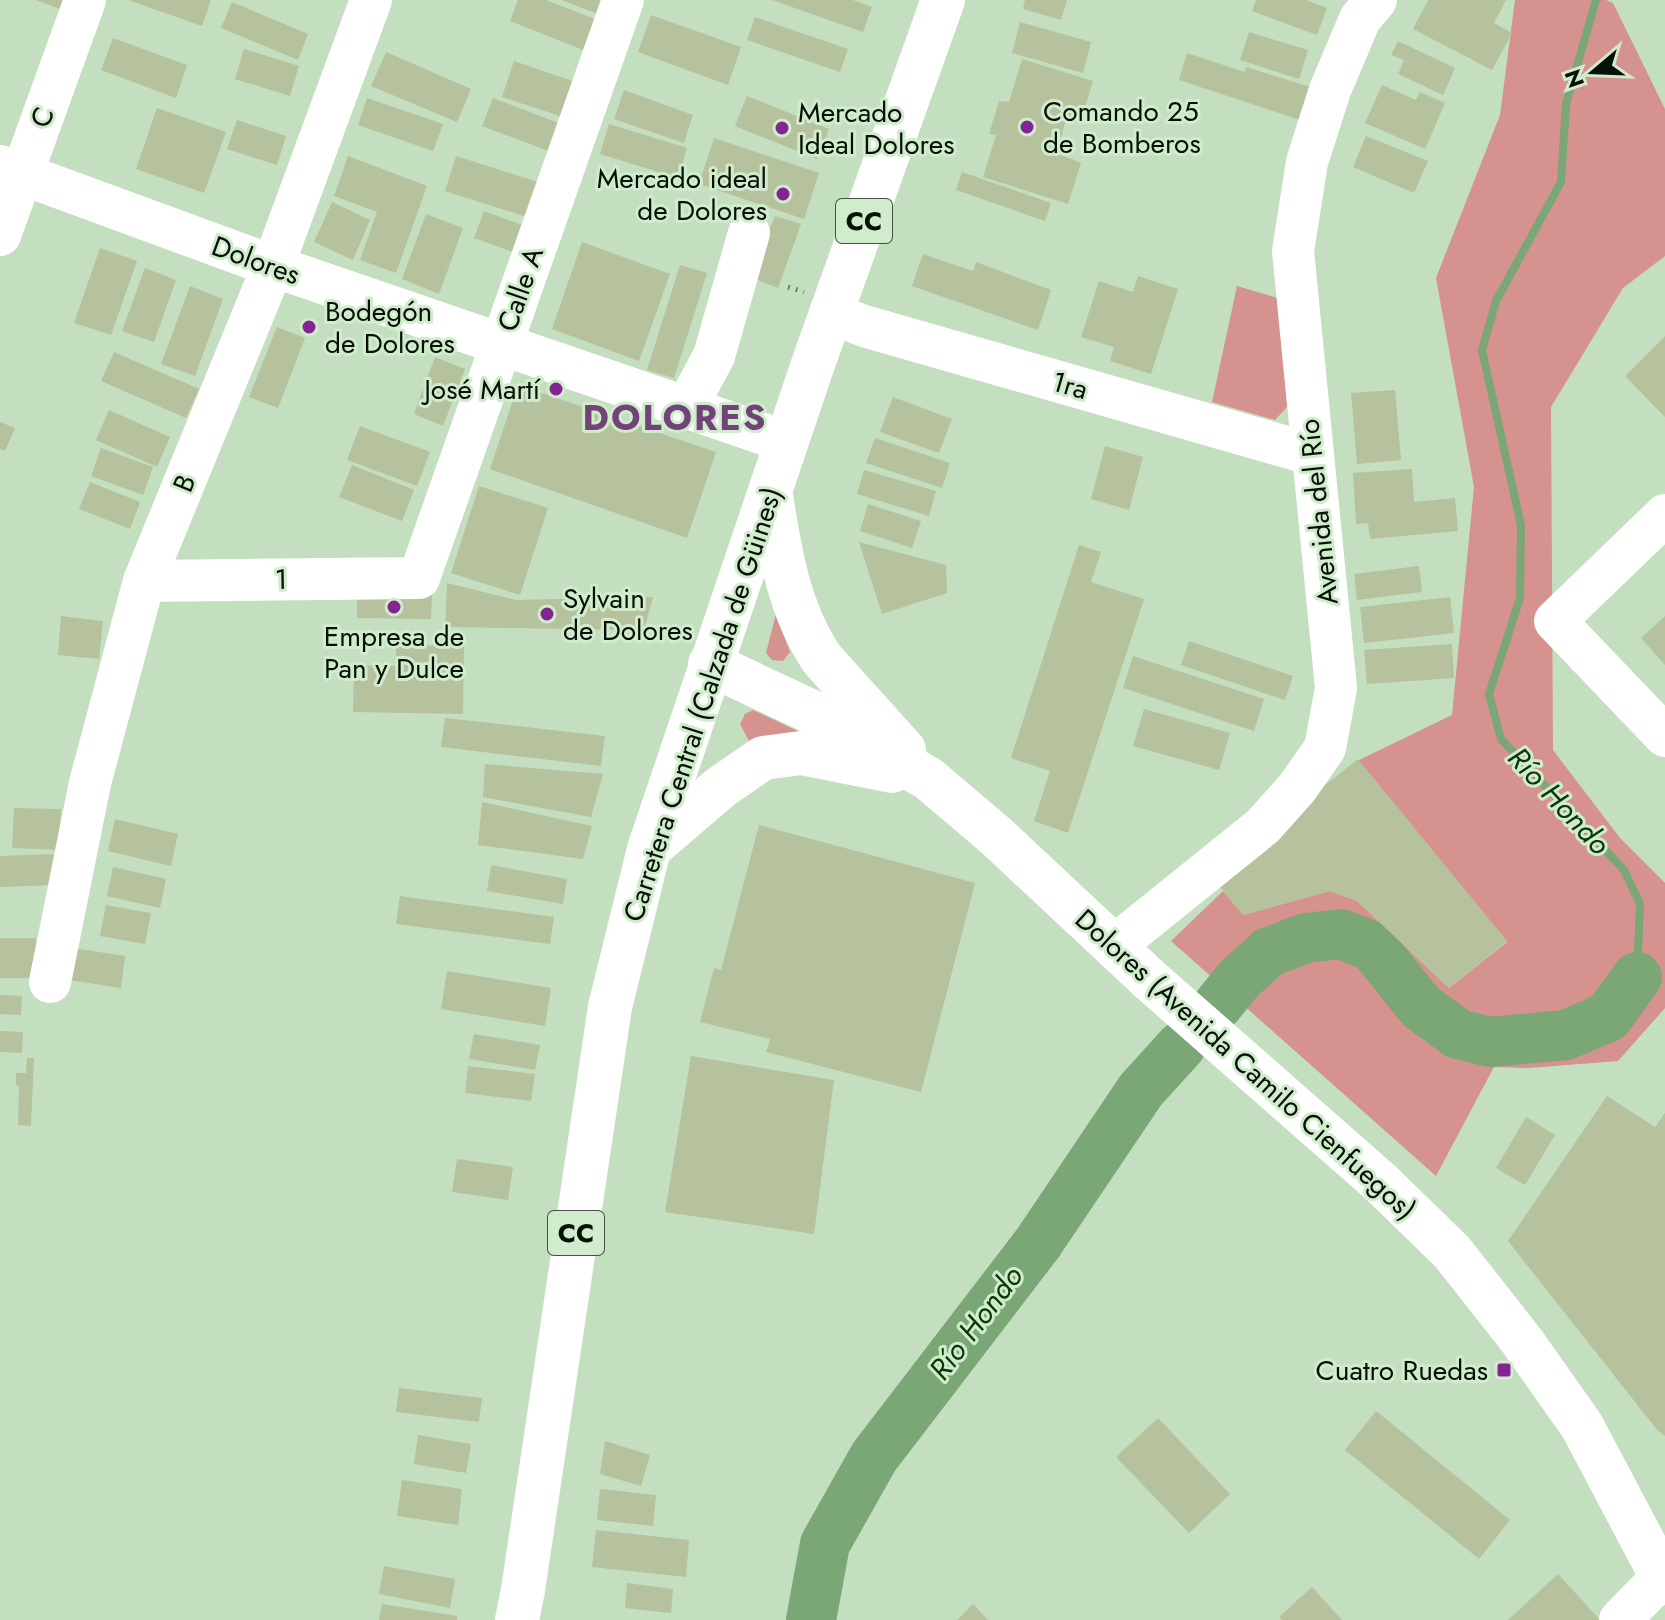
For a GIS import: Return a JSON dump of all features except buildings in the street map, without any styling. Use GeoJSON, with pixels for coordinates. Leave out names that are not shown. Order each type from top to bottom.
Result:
{"type":"FeatureCollection","features":[{"type":"Feature","properties":{"kind":"main road","name":"Carretera Central (Calzada de Güines)"},"geometry":{"type":"LineString","coordinates":[[517,1620],[610,1007],[649,849],[830,313],[943,0]]}},
{"type":"Feature","properties":{"kind":"main road"},"geometry":{"type":"LineString","coordinates":[[770,490],[781,561],[811,643],[929,779]]}},
{"type":"Feature","properties":{"kind":"main road","name":"Dolores (Avenida Camilo Cienfuegos)"},"geometry":{"type":"LineString","coordinates":[[710,664],[827,719],[929,779],[1150,980],[1380,1182],[1452,1252],[1522,1341],[1582,1426],[1664,1578]]}},
{"type":"Feature","properties":{"kind":"main road"},"geometry":{"type":"LineString","coordinates":[[649,849],[721,787],[763,758],[801,753],[929,779]]}},
{"type":"Feature","properties":{"kind":"street","name":"C"},"geometry":{"type":"LineString","coordinates":[[0,235],[11,170],[85,0]]}},
{"type":"Feature","properties":{"kind":"street","name":"B"},"geometry":{"type":"LineString","coordinates":[[50,982],[90,783],[144,581],[273,266],[371,0]]}},
{"type":"Feature","properties":{"kind":"street","name":"Calle A"},"geometry":{"type":"LineString","coordinates":[[419,578],[623,0]]}},
{"type":"Feature","properties":{"kind":"street","name":"Avenida del Río"},"geometry":{"type":"LineString","coordinates":[[1114,946],[1263,826],[1297,788],[1325,748],[1336,688],[1293,251],[1307,162],[1330,90],[1360,19],[1376,0]]}},
{"type":"Feature","properties":{"kind":"street","name":"Dolores"},"geometry":{"type":"LineString","coordinates":[[11,170],[273,266],[787,442]]}},
{"type":"Feature","properties":{"kind":"street"},"geometry":{"type":"LineString","coordinates":[[686,408],[714,356],[749,233]]}},
{"type":"Feature","properties":{"kind":"street","name":"1ra"},"geometry":{"type":"LineString","coordinates":[[830,313],[864,326],[1311,454]]}},
{"type":"Feature","properties":{"kind":"street"},"geometry":{"type":"LineString","coordinates":[[1665,515],[1555,621],[1665,736]]}},
{"type":"Feature","properties":{"kind":"street","name":"1"},"geometry":{"type":"LineString","coordinates":[[144,581],[419,578]]}},
{"type":"Feature","properties":{"kind":"street"},"geometry":{"type":"LineString","coordinates":[[1620,1620],[1664,1578]]}},
{"type":"Feature","properties":{"kind":"shaded area"},"geometry":{"type":"Polygon","coordinates":[[[1515,0],[1606,0],[1613,3],[1665,109],[1665,256],[1623,288],[1551,407],[1553,750],[1620,838],[1665,883],[1665,1008],[1618,1061],[1529,1068],[1494,1067],[1436,1176],[1171,941],[1223,891],[1243,915],[1330,891],[1357,901],[1449,988],[1507,942],[1353,763],[1452,715],[1474,487],[1436,278],[1500,115],[1515,0]]]}},
{"type":"Feature","properties":{"kind":"shaded area"},"geometry":{"type":"Polygon","coordinates":[[[1237,286],[1285,300],[1287,407],[1275,420],[1212,402],[1237,286]]]}},
{"type":"Feature","properties":{"kind":"shaded area"},"geometry":{"type":"Polygon","coordinates":[[[776,614],[790,652],[783,661],[772,660],[766,653],[776,614]]]}},
{"type":"Feature","properties":{"kind":"shaded area"},"geometry":{"type":"Polygon","coordinates":[[[753,710],[802,733],[749,741],[740,724],[745,714],[753,710]]]}},
{"type":"Feature","properties":{"kind":"waterway","name":"Río Hondo"},"geometry":{"type":"LineString","coordinates":[[1596,0],[1566,104],[1561,182],[1496,301],[1482,350],[1521,525],[1520,598],[1489,694],[1501,739],[1624,870],[1640,904],[1637,977]]}},
{"type":"Feature","properties":{"kind":"waterway","name":"Río Hondo"},"geometry":{"type":"LineString","coordinates":[[1218,1005],[1239,979],[1269,952],[1306,938],[1341,934],[1373,947],[1421,1007],[1458,1034],[1490,1042],[1566,1035],[1608,1017],[1637,977]]}},
{"type":"Feature","properties":{"kind":"waterway","name":"Río Hondo"},"geometry":{"type":"LineString","coordinates":[[811,1620],[825,1544],[874,1457],[1038,1243],[1141,1090],[1181,1046]]}},
{"type":"Feature","properties":{"kind":"place","name":"Comando 25 de Bomberos"},"geometry":{"type":"Point","coordinates":[1027,127]}},
{"type":"Feature","properties":{"kind":"place","name":"Mercado Ideal Dolores"},"geometry":{"type":"Point","coordinates":[782,128]}},
{"type":"Feature","properties":{"kind":"place","name":"Mercado ideal de Dolores"},"geometry":{"type":"Point","coordinates":[783,194]}},
{"type":"Feature","properties":{"kind":"place","name":"Bodegón de Dolores"},"geometry":{"type":"Point","coordinates":[309,327]}},
{"type":"Feature","properties":{"kind":"place","name":"José Martí"},"geometry":{"type":"Point","coordinates":[556,389]}},
{"type":"Feature","properties":{"kind":"place","name":"Empresa de Pan y Dulce"},"geometry":{"type":"Point","coordinates":[394,607]}},
{"type":"Feature","properties":{"kind":"place","name":"Sylvain de Dolores"},"geometry":{"type":"Point","coordinates":[547,614]}},
{"type":"Feature","properties":{"kind":"place","name":"Cuatro Ruedas"},"geometry":{"type":"Point","coordinates":[1504,1370]}},
{"type":"Feature","properties":{"kind":"district","name":"DOLORES"},"geometry":{"type":"Point","coordinates":[675,417]}}]}
